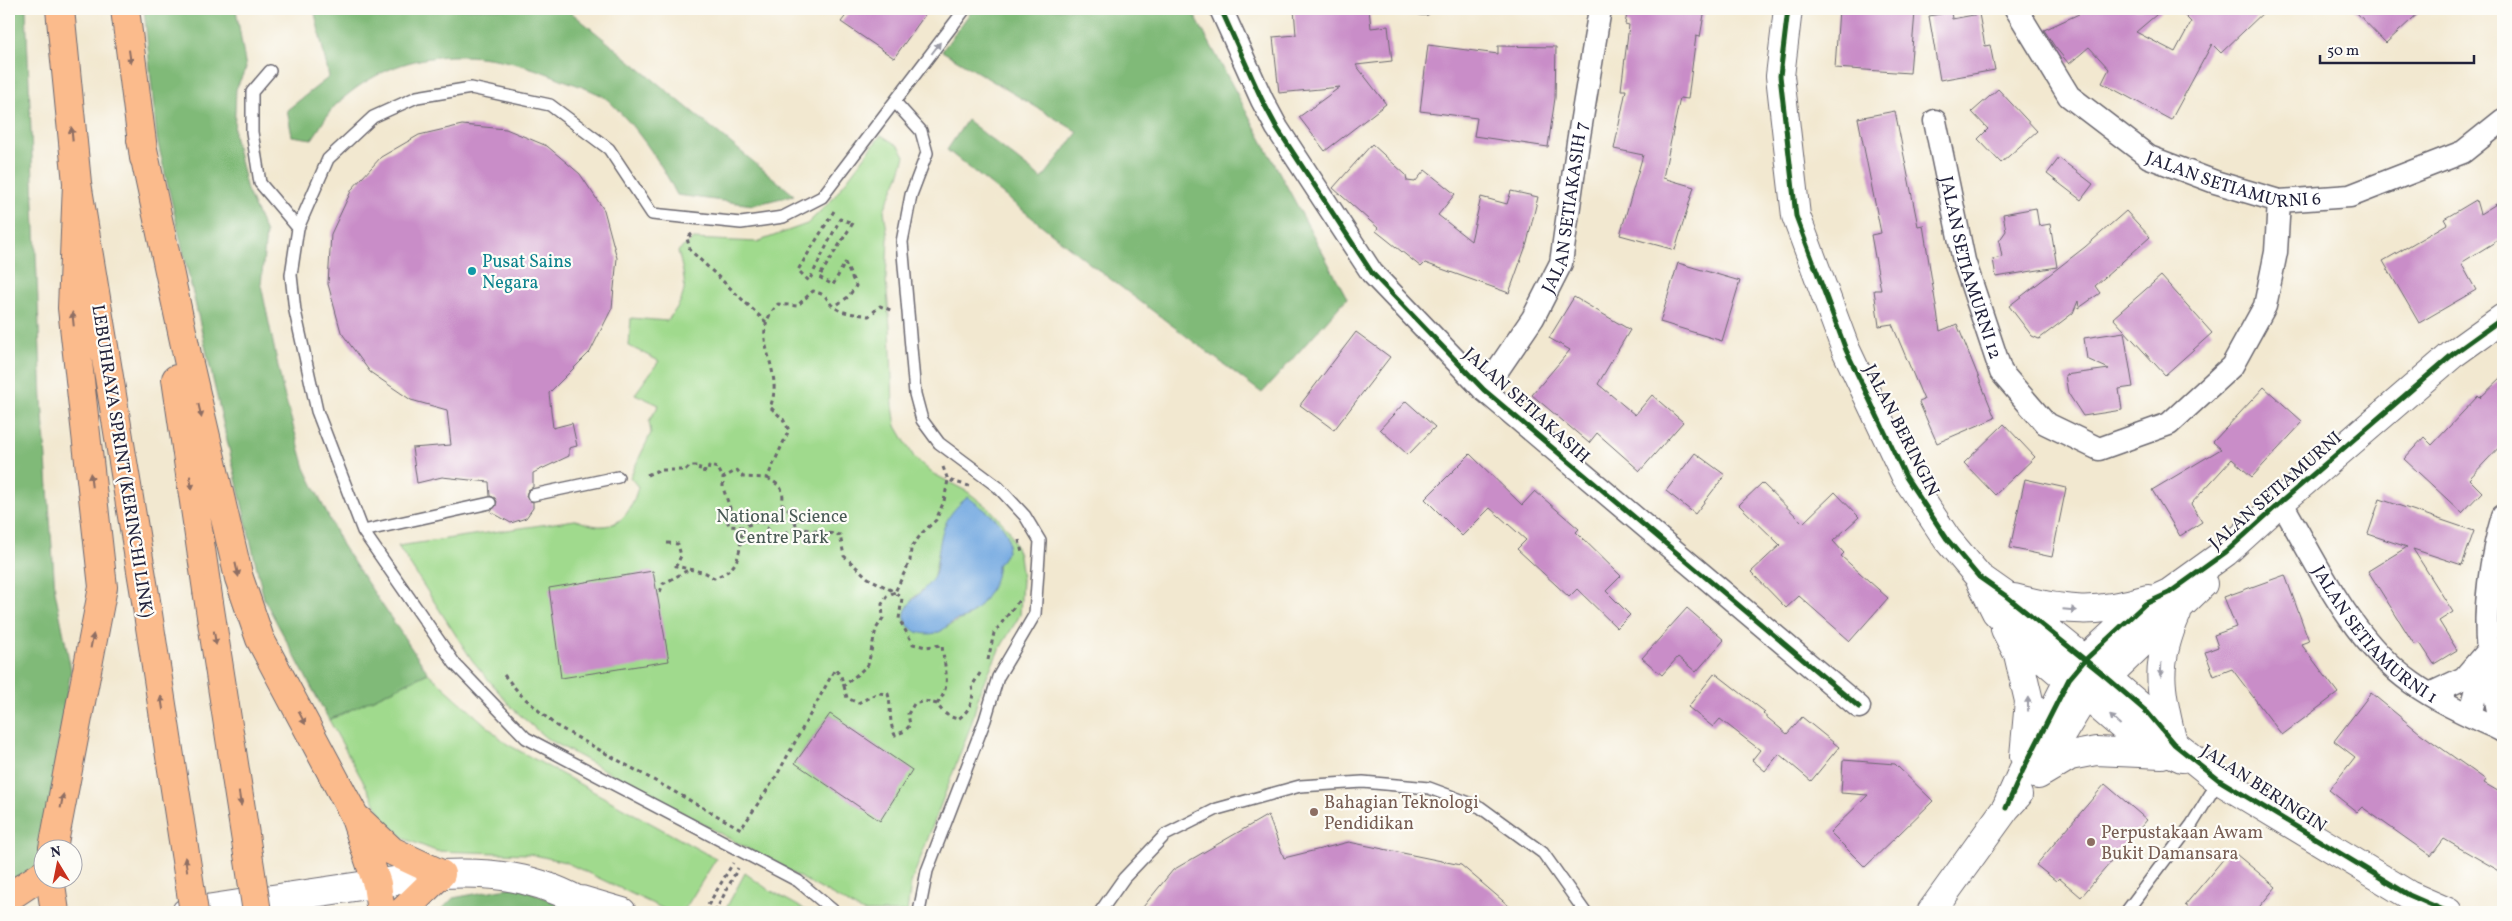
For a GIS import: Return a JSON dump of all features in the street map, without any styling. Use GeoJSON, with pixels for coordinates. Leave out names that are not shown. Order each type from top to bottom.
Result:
{"type":"FeatureCollection","features":[{"type":"Feature","properties":{"kind":"highway","name":"LEBUHRAYA SPRINT (KERINCHI LINK)"},"geometry":{"type":"LineString","coordinates":[[60,9],[77,183],[146,601],[194,912]]}},
{"type":"Feature","properties":{"kind":"highway"},"geometry":{"type":"LineString","coordinates":[[125,9],[141,140],[207,590],[257,912]]}},
{"type":"Feature","properties":{"kind":"highway"},"geometry":{"type":"LineString","coordinates":[[141,140],[189,364],[239,578],[260,639],[354,815],[377,884],[381,912]]}},
{"type":"Feature","properties":{"kind":"highway"},"geometry":{"type":"LineString","coordinates":[[55,838],[103,587],[72,308],[77,183]]}},
{"type":"Feature","properties":{"kind":"highway"},"geometry":{"type":"LineString","coordinates":[[354,815],[392,851],[441,874],[402,912]]}},
{"type":"Feature","properties":{"kind":"highway"},"geometry":{"type":"LineString","coordinates":[[9,898],[32,882]]}},
{"type":"Feature","properties":{"kind":"highway"},"geometry":{"type":"LineString","coordinates":[[51,888],[55,912]]}},
{"type":"Feature","properties":{"kind":"street","name":"JALAN SETIAKASIH"},"geometry":{"type":"LineString","coordinates":[[1221,9],[1262,100],[1277,128],[1372,273],[1484,390],[1859,707]]}},
{"type":"Feature","properties":{"kind":"street","name":"JALAN SETIAKASIH 7"},"geometry":{"type":"LineString","coordinates":[[1484,390],[1533,318],[1561,263],[1578,142],[1600,9]]}},
{"type":"Feature","properties":{"kind":"street","name":"JALAN BERINGIN"},"geometry":{"type":"LineString","coordinates":[[1788,9],[1780,76],[1796,216],[1846,350],[1906,477],[1947,539],[2001,604],[2087,677],[2132,735],[2172,749],[2219,780],[2409,895],[2448,912]]}},
{"type":"Feature","properties":{"kind":"street","name":"JALAN SETIAMURNI 6"},"geometry":{"type":"LineString","coordinates":[[2016,9],[2069,96],[2149,157],[2216,182],[2279,201],[2350,196],[2463,152],[2503,120]]}},
{"type":"Feature","properties":{"kind":"street","name":"JALAN SETIAMURNI 12"},"geometry":{"type":"LineString","coordinates":[[1935,120],[1964,261],[2001,372],[2045,422],[2099,449],[2170,424],[2232,366],[2265,306],[2276,252],[2279,201]]}},
{"type":"Feature","properties":{"kind":"street","name":"JALAN SETIAMURNI"},"geometry":{"type":"LineString","coordinates":[[2030,772],[2079,706],[2087,677],[2174,600],[2199,588],[2226,552],[2281,502],[2453,354],[2503,318]]}},
{"type":"Feature","properties":{"kind":"street","name":"JALAN SETIAMURNI 1"},"geometry":{"type":"LineString","coordinates":[[2281,502],[2349,619],[2376,651],[2411,683],[2503,731]]}},
{"type":"Feature","properties":{"kind":"street"},"geometry":{"type":"LineString","coordinates":[[2503,516],[2492,551],[2488,592],[2488,651],[2503,731]]}},
{"type":"Feature","properties":{"kind":"street"},"geometry":{"type":"LineString","coordinates":[[1931,912],[2030,772],[2029,701],[2018,654],[2001,604],[2073,611],[2102,610],[2174,600],[2160,664],[2160,680],[2172,749],[2096,751],[2070,756],[2030,772]]}},
{"type":"Feature","properties":{"kind":"street"},"geometry":{"type":"LineString","coordinates":[[2430,694],[2464,678],[2488,651]]}},
{"type":"Feature","properties":{"kind":"street"},"geometry":{"type":"LineString","coordinates":[[2470,715],[2488,651]]}},
{"type":"Feature","properties":{"kind":"street"},"geometry":{"type":"LineString","coordinates":[[186,912],[441,874],[479,872],[514,876],[588,906],[622,912]]}},
{"type":"Feature","properties":{"kind":"lane"},"geometry":{"type":"LineString","coordinates":[[835,912],[798,881],[526,738],[455,664],[363,531],[317,411],[295,311],[291,275],[298,228],[328,158],[373,117],[417,98],[471,88],[550,104],[609,149],[652,214],[741,224],[783,218],[822,197],[965,9]]}},
{"type":"Feature","properties":{"kind":"lane"},"geometry":{"type":"LineString","coordinates":[[270,71],[252,92],[252,132],[260,183],[298,228]]}},
{"type":"Feature","properties":{"kind":"lane"},"geometry":{"type":"LineString","coordinates":[[895,102],[921,131],[927,153],[911,195],[902,242],[915,394],[922,420],[938,443],[998,487],[1025,516],[1040,540],[1035,614],[998,677],[985,720],[927,871],[919,912]]}},
{"type":"Feature","properties":{"kind":"lane"},"geometry":{"type":"LineString","coordinates":[[533,495],[618,477]]}},
{"type":"Feature","properties":{"kind":"lane"},"geometry":{"type":"LineString","coordinates":[[363,531],[490,503]]}},
{"type":"Feature","properties":{"kind":"lane"},"geometry":{"type":"LineString","coordinates":[[2126,912],[2192,824],[2219,780]]}},
{"type":"Feature","properties":{"kind":"lane"},"geometry":{"type":"LineString","coordinates":[[1100,912],[1124,878],[1164,835],[1217,809],[1300,786],[1362,782],[1429,788],[1480,807],[1543,853],[1585,912]]}},
{"type":"Feature","properties":{"kind":"path"},"geometry":{"type":"LineString","coordinates":[[834,211],[798,270],[809,281],[840,219],[853,223],[819,277],[833,285],[844,263],[856,286],[848,297],[834,307]]}},
{"type":"Feature","properties":{"kind":"path"},"geometry":{"type":"LineString","coordinates":[[690,250],[766,322]]}},
{"type":"Feature","properties":{"kind":"path"},"geometry":{"type":"LineString","coordinates":[[766,478],[789,430],[783,418],[770,407],[775,396],[775,383],[765,339],[766,322],[778,304],[797,306],[813,291],[826,294],[834,307],[850,313],[869,316],[880,306],[900,314]]}},
{"type":"Feature","properties":{"kind":"path"},"geometry":{"type":"LineString","coordinates":[[844,686],[868,665],[876,629],[883,618],[882,604],[887,596],[895,592],[910,561],[912,548],[922,532],[936,520],[944,501],[948,480],[940,460]]}},
{"type":"Feature","properties":{"kind":"path"},"geometry":{"type":"LineString","coordinates":[[647,475],[659,470],[686,470],[690,466],[700,466],[699,471],[708,472],[709,466],[718,468],[723,478],[723,488],[730,508],[726,516],[730,526],[743,527],[761,520],[774,537],[797,528],[840,535],[844,556],[868,578],[895,592],[902,598],[899,619],[913,644],[926,647],[942,645],[947,682],[945,694],[937,704]]}},
{"type":"Feature","properties":{"kind":"path"},"geometry":{"type":"LineString","coordinates":[[723,478],[737,470],[743,477],[766,478],[780,485],[784,494],[782,504],[792,512],[797,528]]}},
{"type":"Feature","properties":{"kind":"path"},"geometry":{"type":"LineString","coordinates":[[948,480],[972,488]]}},
{"type":"Feature","properties":{"kind":"path"},"geometry":{"type":"LineString","coordinates":[[667,543],[678,544],[682,556],[676,566],[706,573],[714,578],[735,566],[739,556],[743,527]]}},
{"type":"Feature","properties":{"kind":"path"},"geometry":{"type":"LineString","coordinates":[[1015,534],[1024,560]]}},
{"type":"Feature","properties":{"kind":"path"},"geometry":{"type":"LineString","coordinates":[[660,592],[663,584],[688,570]]}},
{"type":"Feature","properties":{"kind":"path"},"geometry":{"type":"LineString","coordinates":[[504,675],[521,695],[555,725],[741,829],[777,775],[835,669],[841,676],[847,698],[858,703],[878,693],[888,694],[892,708],[891,726],[895,735],[905,731],[910,725],[908,714],[914,704],[926,700],[937,704],[942,712],[952,718],[958,719],[967,714],[974,693],[972,686],[988,660],[994,633],[1022,596]]}},
{"type":"Feature","properties":{"kind":"path"},"geometry":{"type":"LineString","coordinates":[[704,912],[734,862]]}},
{"type":"Feature","properties":{"kind":"path"},"geometry":{"type":"LineString","coordinates":[[716,912],[738,868]]}},
{"type":"Feature","properties":{"kind":"green space"},"geometry":{"type":"Polygon","coordinates":[[[9,9],[26,9],[42,400],[55,591],[71,670],[43,838],[32,838],[32,873],[9,879],[9,9]]]}},
{"type":"Feature","properties":{"kind":"green space"},"geometry":{"type":"Polygon","coordinates":[[[144,9],[236,9],[246,68],[236,89],[234,135],[247,190],[266,233],[261,285],[283,390],[305,468],[342,545],[428,673],[329,720],[264,599],[157,139],[144,9]]]}},
{"type":"Feature","properties":{"kind":"green space"},"geometry":{"type":"Polygon","coordinates":[[[314,9],[567,9],[794,195],[753,205],[677,195],[647,144],[608,100],[583,87],[527,67],[471,56],[443,56],[415,61],[389,70],[363,83],[339,102],[328,114],[312,139],[292,136],[287,110],[329,77],[314,9]]]}},
{"type":"Feature","properties":{"kind":"green space"},"geometry":{"type":"Polygon","coordinates":[[[973,9],[1176,9],[1195,16],[1347,298],[1262,393],[1089,263],[947,150],[967,120],[1042,179],[1078,132],[942,51],[973,9]]]}},
{"type":"Feature","properties":{"kind":"green space","name":"National Science Centre Park"},"geometry":{"type":"Polygon","coordinates":[[[881,135],[900,147],[905,156],[899,176],[884,210],[888,239],[886,280],[893,406],[896,426],[914,457],[932,473],[968,492],[992,511],[1009,530],[1019,555],[1022,579],[1020,615],[999,650],[980,691],[971,725],[911,883],[907,912],[863,912],[546,738],[512,708],[472,660],[398,546],[575,520],[600,526],[611,525],[617,522],[627,513],[636,494],[638,487],[630,477],[651,433],[649,421],[659,405],[635,394],[659,361],[629,346],[631,318],[667,321],[680,303],[683,295],[684,280],[678,251],[693,239],[757,242],[807,224],[831,201],[881,135]],[[968,498],[942,534],[933,581],[912,599],[940,632],[967,617],[983,601],[992,586],[997,565],[1005,554],[1008,544],[1007,535],[1002,527],[995,519],[968,498]],[[830,714],[795,763],[880,820],[911,770],[830,714]]]}},
{"type":"Feature","properties":{"kind":"green space"},"geometry":{"type":"Polygon","coordinates":[[[428,673],[507,744],[716,859],[683,912],[670,912],[565,862],[530,854],[436,851],[405,839],[384,819],[329,720],[428,673]]]}},
{"type":"Feature","properties":{"kind":"green space"},"geometry":{"type":"Polygon","coordinates":[[[745,873],[766,888],[809,912],[724,912],[745,873]]]}},
{"type":"Feature","properties":{"kind":"green space"},"geometry":{"type":"Polygon","coordinates":[[[518,886],[576,912],[439,912],[453,898],[518,886]]]}},
{"type":"Feature","properties":{"kind":"water"},"geometry":{"type":"Polygon","coordinates":[[[968,497],[1002,526],[1007,535],[1008,544],[1005,554],[997,565],[992,586],[984,600],[973,612],[966,617],[952,622],[939,632],[926,634],[917,632],[907,624],[906,610],[933,578],[946,522],[951,513],[968,497]]]}},
{"type":"Feature","properties":{"kind":"building"},"geometry":{"type":"Polygon","coordinates":[[[851,9],[929,9],[894,58],[841,22],[851,9]]]}},
{"type":"Feature","properties":{"kind":"building"},"geometry":{"type":"Polygon","coordinates":[[[1294,9],[1369,9],[1371,28],[1388,26],[1392,61],[1356,65],[1386,104],[1325,151],[1299,117],[1340,87],[1279,93],[1273,37],[1296,35],[1294,9]]]}},
{"type":"Feature","properties":{"kind":"building"},"geometry":{"type":"Polygon","coordinates":[[[1628,9],[1705,9],[1700,37],[1696,36],[1688,99],[1680,98],[1663,178],[1694,187],[1675,250],[1620,235],[1643,155],[1614,149],[1626,90],[1621,90],[1629,25],[1625,24],[1628,9]]]}},
{"type":"Feature","properties":{"kind":"building"},"geometry":{"type":"Polygon","coordinates":[[[1839,9],[1887,9],[1915,12],[1910,73],[1835,68],[1839,9]]]}},
{"type":"Feature","properties":{"kind":"building"},"geometry":{"type":"Polygon","coordinates":[[[2079,9],[2163,9],[2136,32],[2175,52],[2191,22],[2178,9],[2267,9],[2221,53],[2212,44],[2171,120],[2102,83],[2109,69],[2089,47],[2069,64],[2044,30],[2081,13],[2079,9]]]}},
{"type":"Feature","properties":{"kind":"building"},"geometry":{"type":"Polygon","coordinates":[[[2353,9],[2423,9],[2386,43],[2353,9]]]}},
{"type":"Feature","properties":{"kind":"building"},"geometry":{"type":"Polygon","coordinates":[[[1951,12],[1952,19],[1979,14],[1985,46],[1990,45],[1995,70],[1940,80],[1929,16],[1951,12]]]}},
{"type":"Feature","properties":{"kind":"building"},"geometry":{"type":"Polygon","coordinates":[[[1428,45],[1498,54],[1498,46],[1556,47],[1555,98],[1548,147],[1474,136],[1477,118],[1420,111],[1428,45]]]}},
{"type":"Feature","properties":{"kind":"building"},"geometry":{"type":"Polygon","coordinates":[[[1998,89],[2037,131],[2001,163],[1978,139],[1988,129],[1972,112],[1998,89]]]}},
{"type":"Feature","properties":{"kind":"building"},"geometry":{"type":"Polygon","coordinates":[[[1895,111],[1918,226],[1923,225],[1940,331],[1957,324],[1995,418],[1937,443],[1919,402],[1924,400],[1892,324],[1879,326],[1874,290],[1881,290],[1871,235],[1881,233],[1858,118],[1895,111]]]}},
{"type":"Feature","properties":{"kind":"building","name":"Pusat Sains Negara"},"geometry":{"type":"Polygon","coordinates":[[[462,125],[506,129],[547,146],[580,174],[604,210],[617,258],[612,308],[590,352],[549,393],[553,428],[572,423],[577,446],[569,448],[569,456],[533,473],[533,487],[528,490],[526,496],[528,500],[533,502],[533,508],[526,518],[511,523],[491,512],[497,502],[495,498],[490,496],[489,482],[442,477],[417,483],[412,448],[451,445],[447,410],[411,400],[370,372],[341,332],[328,284],[331,234],[352,189],[381,157],[419,135],[462,125]]]}},
{"type":"Feature","properties":{"kind":"building"},"geometry":{"type":"Polygon","coordinates":[[[1372,144],[1406,175],[1407,181],[1415,182],[1425,170],[1455,194],[1438,215],[1471,241],[1481,197],[1507,204],[1511,191],[1538,197],[1527,243],[1509,293],[1425,263],[1421,267],[1376,231],[1378,228],[1333,188],[1372,144]]]}},
{"type":"Feature","properties":{"kind":"building"},"geometry":{"type":"Polygon","coordinates":[[[2059,158],[2093,184],[2081,200],[2047,174],[2059,158]]]}},
{"type":"Feature","properties":{"kind":"building"},"geometry":{"type":"Polygon","coordinates":[[[2476,200],[2480,214],[2498,203],[2503,212],[2503,237],[2461,263],[2476,290],[2419,323],[2383,261],[2447,224],[2444,219],[2476,200]]]}},
{"type":"Feature","properties":{"kind":"building"},"geometry":{"type":"Polygon","coordinates":[[[2036,208],[2039,226],[2050,224],[2057,267],[1996,277],[1993,259],[2002,257],[1999,241],[2006,231],[2003,214],[2036,208]]]}},
{"type":"Feature","properties":{"kind":"building"},"geometry":{"type":"Polygon","coordinates":[[[2126,211],[2150,237],[2095,286],[2100,293],[2079,308],[2078,301],[2073,313],[2039,339],[2032,336],[2009,306],[2085,247],[2126,211]]]}},
{"type":"Feature","properties":{"kind":"building"},"geometry":{"type":"Polygon","coordinates":[[[1678,263],[1740,281],[1722,341],[1660,322],[1678,263]]]}},
{"type":"Feature","properties":{"kind":"building"},"geometry":{"type":"Polygon","coordinates":[[[2161,276],[2212,333],[2165,375],[2113,318],[2161,276]]]}},
{"type":"Feature","properties":{"kind":"building"},"geometry":{"type":"Polygon","coordinates":[[[1574,297],[1630,330],[1598,384],[1635,415],[1652,395],[1683,422],[1640,471],[1597,433],[1589,443],[1532,395],[1570,350],[1549,338],[1574,297]]]}},
{"type":"Feature","properties":{"kind":"building"},"geometry":{"type":"Polygon","coordinates":[[[1356,332],[1390,357],[1334,430],[1300,405],[1356,332]]]}},
{"type":"Feature","properties":{"kind":"building"},"geometry":{"type":"Polygon","coordinates":[[[2124,332],[2133,387],[2119,389],[2122,410],[2083,416],[2068,393],[2065,375],[2109,369],[2087,359],[2084,338],[2124,332]]]}},
{"type":"Feature","properties":{"kind":"building"},"geometry":{"type":"Polygon","coordinates":[[[2503,376],[2503,443],[2469,479],[2482,492],[2462,513],[2404,459],[2424,437],[2432,445],[2478,396],[2480,398],[2503,376]]]}},
{"type":"Feature","properties":{"kind":"building"},"geometry":{"type":"Polygon","coordinates":[[[2264,387],[2303,422],[2252,477],[2232,459],[2191,504],[2202,522],[2180,536],[2152,490],[2221,449],[2213,442],[2264,387]]]}},
{"type":"Feature","properties":{"kind":"building"},"geometry":{"type":"Polygon","coordinates":[[[1406,401],[1435,427],[1408,455],[1380,429],[1406,401]]]}},
{"type":"Feature","properties":{"kind":"building"},"geometry":{"type":"Polygon","coordinates":[[[2004,424],[2035,457],[1995,495],[1964,463],[2004,424]]]}},
{"type":"Feature","properties":{"kind":"building"},"geometry":{"type":"Polygon","coordinates":[[[1695,453],[1725,475],[1695,514],[1666,491],[1695,453]]]}},
{"type":"Feature","properties":{"kind":"building"},"geometry":{"type":"Polygon","coordinates":[[[1470,454],[1522,505],[1535,491],[1579,529],[1576,532],[1621,576],[1606,591],[1630,615],[1617,628],[1577,589],[1569,597],[1517,549],[1526,540],[1490,508],[1462,536],[1425,499],[1470,454]]]}},
{"type":"Feature","properties":{"kind":"building"},"geometry":{"type":"Polygon","coordinates":[[[2025,479],[2066,488],[2052,557],[2010,548],[2025,479]]]}},
{"type":"Feature","properties":{"kind":"building"},"geometry":{"type":"Polygon","coordinates":[[[1762,483],[1803,523],[1835,492],[1859,517],[1833,541],[1844,553],[1841,556],[1888,598],[1850,641],[1799,596],[1786,608],[1751,572],[1780,545],[1739,505],[1762,483]]]}},
{"type":"Feature","properties":{"kind":"building"},"geometry":{"type":"Polygon","coordinates":[[[2380,499],[2474,531],[2462,565],[2413,549],[2453,612],[2439,621],[2457,650],[2434,664],[2420,643],[2414,644],[2368,571],[2407,547],[2368,534],[2380,499]]]}},
{"type":"Feature","properties":{"kind":"building"},"geometry":{"type":"Polygon","coordinates":[[[653,571],[669,661],[561,678],[549,588],[653,571]]]}},
{"type":"Feature","properties":{"kind":"building"},"geometry":{"type":"Polygon","coordinates":[[[2285,575],[2309,641],[2301,644],[2338,693],[2282,735],[2232,669],[2214,676],[2205,652],[2218,647],[2214,635],[2236,627],[2224,597],[2285,575]]]}},
{"type":"Feature","properties":{"kind":"building"},"geometry":{"type":"Polygon","coordinates":[[[1687,608],[1724,640],[1696,672],[1678,657],[1662,675],[1642,658],[1687,608]]]}},
{"type":"Feature","properties":{"kind":"building"},"geometry":{"type":"Polygon","coordinates":[[[1715,673],[1765,712],[1763,714],[1787,734],[1802,717],[1839,747],[1811,781],[1779,754],[1765,771],[1752,760],[1760,750],[1720,719],[1713,727],[1688,707],[1715,673]]]}},
{"type":"Feature","properties":{"kind":"building"},"geometry":{"type":"Polygon","coordinates":[[[2371,693],[2420,733],[2486,780],[2484,783],[2503,794],[2503,873],[2444,839],[2431,856],[2362,807],[2357,812],[2329,790],[2355,757],[2334,741],[2371,693]]]}},
{"type":"Feature","properties":{"kind":"building"},"geometry":{"type":"Polygon","coordinates":[[[830,714],[912,770],[880,821],[795,763],[830,714]]]}},
{"type":"Feature","properties":{"kind":"building"},"geometry":{"type":"Polygon","coordinates":[[[1843,760],[1895,764],[1933,801],[1865,867],[1830,832],[1868,795],[1841,793],[1843,760]]]}},
{"type":"Feature","properties":{"kind":"building","name":"Perpustakaan Awam Bukit Damansara"},"geometry":{"type":"Polygon","coordinates":[[[2105,784],[2147,820],[2081,897],[2059,878],[2056,881],[2036,865],[2105,784]]]}},
{"type":"Feature","properties":{"kind":"building"},"geometry":{"type":"Polygon","coordinates":[[[1268,815],[1284,858],[1349,842],[1461,865],[1516,912],[1139,912],[1173,870],[1268,815]]]}},
{"type":"Feature","properties":{"kind":"building"},"geometry":{"type":"Polygon","coordinates":[[[2231,850],[2276,887],[2255,912],[2194,912],[2185,905],[2231,850]]]}},
{"type":"Feature","properties":{"kind":"cycle path"},"geometry":{"type":"LineString","coordinates":[[1221,9],[1262,100],[1277,128],[1372,273],[1484,390],[1859,707]]}},
{"type":"Feature","properties":{"kind":"cycle path"},"geometry":{"type":"LineString","coordinates":[[1788,9],[1780,76],[1796,216],[1846,350],[1906,477],[1947,539],[1979,577],[2006,596],[2105,676],[2148,713],[2174,744],[2219,780],[2409,895],[2448,912]]}},
{"type":"Feature","properties":{"kind":"cycle path"},"geometry":{"type":"LineString","coordinates":[[2006,808],[2069,679],[2085,660],[2145,604],[2169,593],[2226,552],[2281,502],[2453,354],[2503,318]]}},
{"type":"Feature","properties":{"kind":"place","name":"Pusat Sains Negara"},"geometry":{"type":"Point","coordinates":[472,271]}},
{"type":"Feature","properties":{"kind":"place","name":"Bahagian Teknologi Pendidikan"},"geometry":{"type":"Point","coordinates":[1314,812]}},
{"type":"Feature","properties":{"kind":"place","name":"Perpustakaan Awam Bukit Damansara"},"geometry":{"type":"Point","coordinates":[2091,842]}}]}
